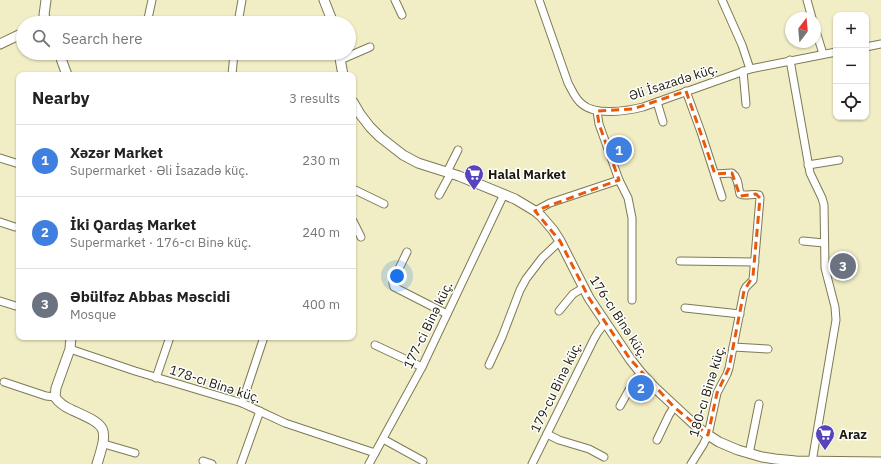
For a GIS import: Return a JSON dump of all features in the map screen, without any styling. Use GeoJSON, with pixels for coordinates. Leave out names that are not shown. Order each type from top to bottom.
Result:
{"type":"FeatureCollection","features":[{"type":"Feature","properties":{"kind":"street"},"geometry":{"type":"LineString","coordinates":[[44,16],[46,0]]}},
{"type":"Feature","properties":{"kind":"street"},"geometry":{"type":"LineString","coordinates":[[149,16],[152,0]]}},
{"type":"Feature","properties":{"kind":"street"},"geometry":{"type":"LineString","coordinates":[[239,16],[242,0]]}},
{"type":"Feature","properties":{"kind":"street"},"geometry":{"type":"LineString","coordinates":[[324,0],[330,16]]}},
{"type":"Feature","properties":{"kind":"street"},"geometry":{"type":"LineString","coordinates":[[396,0],[402,15]]}},
{"type":"Feature","properties":{"kind":"street","name":"Əli İsazadə küç."},"geometry":{"type":"LineString","coordinates":[[539,0],[568,83],[577,99],[582,104],[597,111],[632,109],[657,102],[750,68],[833,52]]}},
{"type":"Feature","properties":{"kind":"street"},"geometry":{"type":"LineString","coordinates":[[722,0],[742,45],[750,68]]}},
{"type":"Feature","properties":{"kind":"street"},"geometry":{"type":"LineString","coordinates":[[807,0],[810,12]]}},
{"type":"Feature","properties":{"kind":"street"},"geometry":{"type":"LineString","coordinates":[[0,44],[16,36]]}},
{"type":"Feature","properties":{"kind":"street"},"geometry":{"type":"LineString","coordinates":[[869,46],[881,44]]}},
{"type":"Feature","properties":{"kind":"street"},"geometry":{"type":"LineString","coordinates":[[356,52],[370,47]]}},
{"type":"Feature","properties":{"kind":"street"},"geometry":{"type":"LineString","coordinates":[[820,48],[822,54]]}},
{"type":"Feature","properties":{"kind":"street"},"geometry":{"type":"LineString","coordinates":[[62,60],[66,72]]}},
{"type":"Feature","properties":{"kind":"street"},"geometry":{"type":"LineString","coordinates":[[232,72],[233,60]]}},
{"type":"Feature","properties":{"kind":"street"},"geometry":{"type":"LineString","coordinates":[[340,60],[342,72]]}},
{"type":"Feature","properties":{"kind":"street"},"geometry":{"type":"LineString","coordinates":[[790,60],[808,165],[824,205],[825,268],[836,307],[836,320],[812,462]]}},
{"type":"Feature","properties":{"kind":"street"},"geometry":{"type":"LineString","coordinates":[[743,71],[746,104]]}},
{"type":"Feature","properties":{"kind":"street"},"geometry":{"type":"LineString","coordinates":[[686,91],[722,197]]}},
{"type":"Feature","properties":{"kind":"street"},"geometry":{"type":"LineString","coordinates":[[657,102],[663,122]]}},
{"type":"Feature","properties":{"kind":"street","name":"176-cı Binə küç."},"geometry":{"type":"LineString","coordinates":[[356,107],[370,127],[380,137],[411,160],[515,198],[535,211],[547,223],[560,241],[583,288],[630,359],[641,373],[674,406],[708,435],[727,446],[749,454],[796,463],[881,462]]}},
{"type":"Feature","properties":{"kind":"street"},"geometry":{"type":"LineString","coordinates":[[597,111],[599,124],[628,198],[632,218],[632,300]]}},
{"type":"Feature","properties":{"kind":"street"},"geometry":{"type":"LineString","coordinates":[[439,194],[458,150]]}},
{"type":"Feature","properties":{"kind":"street"},"geometry":{"type":"LineString","coordinates":[[0,158],[16,163]]}},
{"type":"Feature","properties":{"kind":"street"},"geometry":{"type":"LineString","coordinates":[[808,165],[839,160]]}},
{"type":"Feature","properties":{"kind":"street","name":"180-cı Binə küç."},"geometry":{"type":"LineString","coordinates":[[691,464],[708,435],[715,398],[729,368],[744,291],[752,280],[755,262],[760,196],[756,194],[740,194],[735,175],[732,173],[715,174]]}},
{"type":"Feature","properties":{"kind":"street"},"geometry":{"type":"LineString","coordinates":[[535,211],[550,203],[620,180]]}},
{"type":"Feature","properties":{"kind":"street"},"geometry":{"type":"LineString","coordinates":[[356,190],[384,204]]}},
{"type":"Feature","properties":{"kind":"street","name":"177-ci Binə küç."},"geometry":{"type":"LineString","coordinates":[[369,464],[422,367],[504,194]]}},
{"type":"Feature","properties":{"kind":"street"},"geometry":{"type":"LineString","coordinates":[[0,222],[15,227]]}},
{"type":"Feature","properties":{"kind":"street"},"geometry":{"type":"LineString","coordinates":[[356,227],[361,237]]}},
{"type":"Feature","properties":{"kind":"street"},"geometry":{"type":"LineString","coordinates":[[489,365],[526,279],[542,258],[560,241]]}},
{"type":"Feature","properties":{"kind":"street"},"geometry":{"type":"LineString","coordinates":[[803,241],[824,243]]}},
{"type":"Feature","properties":{"kind":"street"},"geometry":{"type":"LineString","coordinates":[[407,252],[393,281],[394,287],[447,314]]}},
{"type":"Feature","properties":{"kind":"street"},"geometry":{"type":"LineString","coordinates":[[680,261],[755,262]]}},
{"type":"Feature","properties":{"kind":"street"},"geometry":{"type":"LineString","coordinates":[[559,311],[573,294],[583,288]]}},
{"type":"Feature","properties":{"kind":"street"},"geometry":{"type":"LineString","coordinates":[[0,301],[16,306]]}},
{"type":"Feature","properties":{"kind":"street"},"geometry":{"type":"LineString","coordinates":[[685,308],[740,314]]}},
{"type":"Feature","properties":{"kind":"street","name":"179-cu Binə küç."},"geometry":{"type":"LineString","coordinates":[[532,464],[594,339],[605,323]]}},
{"type":"Feature","properties":{"kind":"street"},"geometry":{"type":"LineString","coordinates":[[55,397],[56,388],[70,349],[71,340]]}},
{"type":"Feature","properties":{"kind":"street"},"geometry":{"type":"LineString","coordinates":[[156,378],[169,340]]}},
{"type":"Feature","properties":{"kind":"street"},"geometry":{"type":"LineString","coordinates":[[242,403],[263,340]]}},
{"type":"Feature","properties":{"kind":"street"},"geometry":{"type":"LineString","coordinates":[[375,345],[422,367]]}},
{"type":"Feature","properties":{"kind":"street"},"geometry":{"type":"LineString","coordinates":[[733,347],[768,349]]}},
{"type":"Feature","properties":{"kind":"street","name":"178-cı Binə küç."},"geometry":{"type":"LineString","coordinates":[[70,349],[156,378],[242,403],[285,423],[375,453]]}},
{"type":"Feature","properties":{"kind":"street"},"geometry":{"type":"LineString","coordinates":[[620,406],[634,381],[641,373]]}},
{"type":"Feature","properties":{"kind":"street"},"geometry":{"type":"LineString","coordinates":[[4,382],[46,396],[55,397],[66,407],[98,423],[103,432],[104,444],[97,464]]}},
{"type":"Feature","properties":{"kind":"street"},"geometry":{"type":"LineString","coordinates":[[749,454],[759,404]]}},
{"type":"Feature","properties":{"kind":"street"},"geometry":{"type":"LineString","coordinates":[[657,440],[674,406]]}},
{"type":"Feature","properties":{"kind":"street"},"geometry":{"type":"LineString","coordinates":[[241,464],[260,411]]}},
{"type":"Feature","properties":{"kind":"street"},"geometry":{"type":"LineString","coordinates":[[547,434],[559,440],[589,449],[604,457]]}},
{"type":"Feature","properties":{"kind":"street"},"geometry":{"type":"LineString","coordinates":[[383,439],[423,461]]}},
{"type":"Feature","properties":{"kind":"street"},"geometry":{"type":"LineString","coordinates":[[104,444],[135,453]]}},
{"type":"Feature","properties":{"kind":"street"},"geometry":{"type":"LineString","coordinates":[[203,461],[212,464]]}},
{"type":"Feature","properties":{"kind":"highlighted area"},"geometry":{"type":"Polygon","coordinates":[[[686,91],[715,174],[732,173],[740,196],[756,194],[760,198],[753,276],[744,291],[729,368],[717,393],[708,435],[674,407],[630,359],[589,298],[560,241],[535,211],[619,180],[599,124],[597,111],[633,109],[686,91]]]}},
{"type":"Feature","properties":{"kind":"place","name":"Xəzər Market"},"geometry":{"type":"Point","coordinates":[619,150]}},
{"type":"Feature","properties":{"kind":"place","name":"Halal Market"},"geometry":{"type":"Point","coordinates":[474,191]}},
{"type":"Feature","properties":{"kind":"place","name":"Əbülfəz Abbas Məscidi"},"geometry":{"type":"Point","coordinates":[843,266]}},
{"type":"Feature","properties":{"kind":"place","name":"İki Qardaş Market"},"geometry":{"type":"Point","coordinates":[641,388]}},
{"type":"Feature","properties":{"kind":"place","name":"Araz"},"geometry":{"type":"Point","coordinates":[825,451]}}]}
